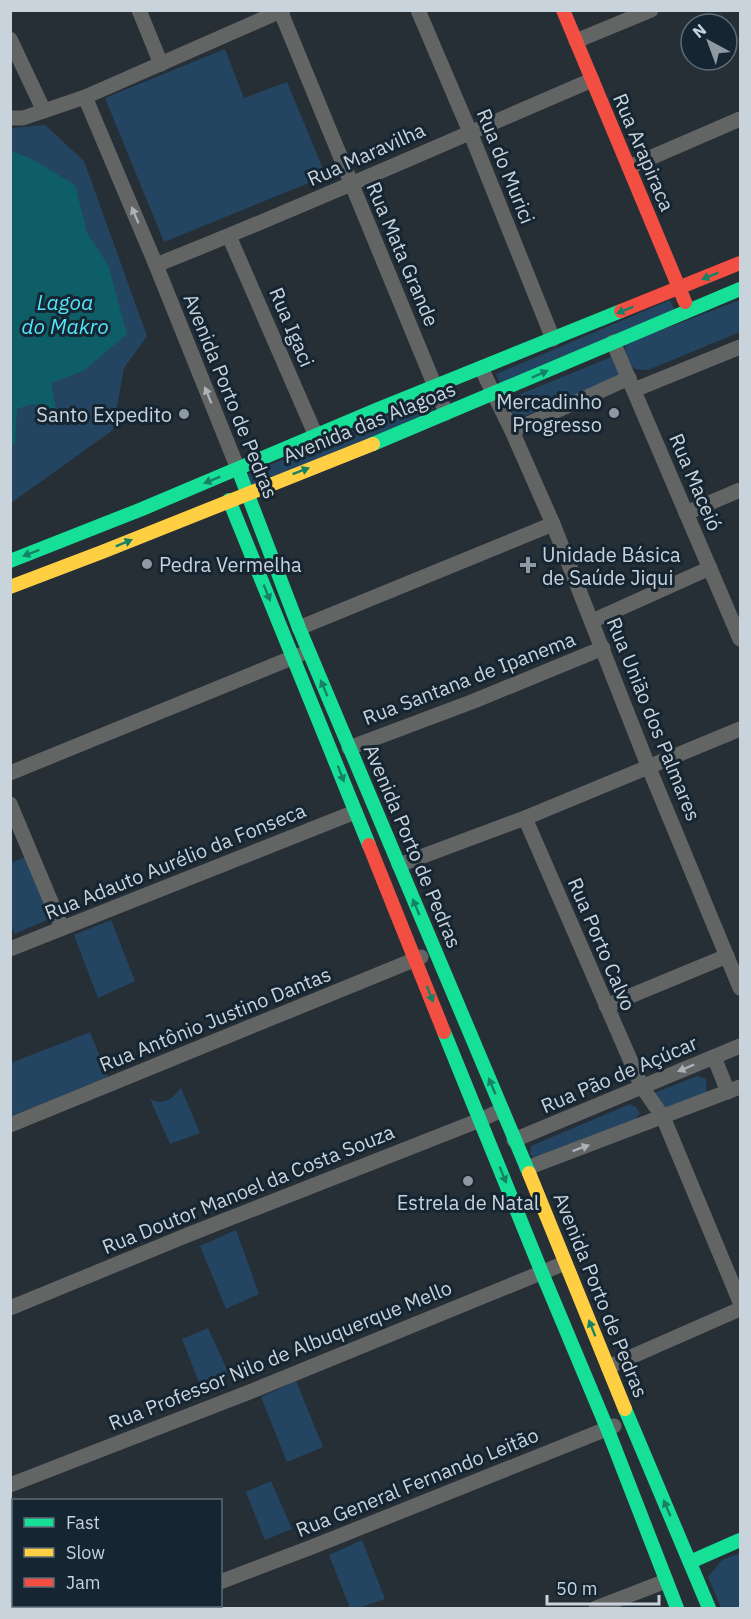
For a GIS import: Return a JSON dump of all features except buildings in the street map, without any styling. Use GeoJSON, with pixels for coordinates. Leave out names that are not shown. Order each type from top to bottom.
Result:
{"type":"FeatureCollection","features":[{"type":"Feature","properties":{"kind":"main road","name":"Rua Arapiraca"},"geometry":{"type":"LineString","coordinates":[[563,10],[688,309]]}},
{"type":"Feature","properties":{"kind":"main road","name":"Avenida das Alagoas"},"geometry":{"type":"LineString","coordinates":[[10,561],[79,535],[436,386],[741,263]]}},
{"type":"Feature","properties":{"kind":"main road","name":"Avenida das Alagoas"},"geometry":{"type":"LineString","coordinates":[[10,587],[493,394],[688,309],[741,289]]}},
{"type":"Feature","properties":{"kind":"main road","name":"Avenida Porto de Pedras"},"geometry":{"type":"LineString","coordinates":[[238,469],[349,748],[527,1168],[630,1422],[709,1608]]}},
{"type":"Feature","properties":{"kind":"main road","name":"Avenida Porto de Pedras"},"geometry":{"type":"LineString","coordinates":[[229,500],[607,1428],[677,1608]]}},
{"type":"Feature","properties":{"kind":"main road"},"geometry":{"type":"LineString","coordinates":[[102,552],[100,538],[134,520],[142,509]]}},
{"type":"Feature","properties":{"kind":"main road"},"geometry":{"type":"LineString","coordinates":[[10,587],[22,576],[78,553],[82,545],[79,535]]}},
{"type":"Feature","properties":{"kind":"main road"},"geometry":{"type":"LineString","coordinates":[[690,1562],[741,1540]]}},
{"type":"Feature","properties":{"kind":"street"},"geometry":{"type":"LineString","coordinates":[[139,10],[161,64]]}},
{"type":"Feature","properties":{"kind":"street","name":"Rua do Murici"},"geometry":{"type":"LineString","coordinates":[[418,10],[553,339]]}},
{"type":"Feature","properties":{"kind":"street"},"geometry":{"type":"LineString","coordinates":[[576,41],[651,10]]}},
{"type":"Feature","properties":{"kind":"street"},"geometry":{"type":"LineString","coordinates":[[10,118],[23,117],[85,97],[281,11]]}},
{"type":"Feature","properties":{"kind":"street","name":"Rua Mata Grande"},"geometry":{"type":"LineString","coordinates":[[281,11],[446,413]]}},
{"type":"Feature","properties":{"kind":"street"},"geometry":{"type":"LineString","coordinates":[[10,39],[44,111]]}},
{"type":"Feature","properties":{"kind":"street","name":"Rua Maravilha"},"geometry":{"type":"LineString","coordinates":[[156,265],[352,184],[592,80]]}},
{"type":"Feature","properties":{"kind":"street","name":"Avenida Porto de Pedras"},"geometry":{"type":"LineString","coordinates":[[85,97],[238,469]]}},
{"type":"Feature","properties":{"kind":"street"},"geometry":{"type":"LineString","coordinates":[[629,167],[741,119]]}},
{"type":"Feature","properties":{"kind":"street","name":"Rua Igaci"},"geometry":{"type":"LineString","coordinates":[[229,236],[316,436]]}},
{"type":"Feature","properties":{"kind":"street","name":"Rua Maceió"},"geometry":{"type":"LineString","coordinates":[[613,342],[740,635]]}},
{"type":"Feature","properties":{"kind":"street"},"geometry":{"type":"LineString","coordinates":[[512,431],[632,384],[741,347]]}},
{"type":"Feature","properties":{"kind":"street","name":"Rua União dos Palmares"},"geometry":{"type":"LineString","coordinates":[[481,368],[553,524],[649,768],[741,988]]}},
{"type":"Feature","properties":{"kind":"street"},"geometry":{"type":"LineString","coordinates":[[687,513],[741,490]]}},
{"type":"Feature","properties":{"kind":"street"},"geometry":{"type":"LineString","coordinates":[[300,628],[553,524]]}},
{"type":"Feature","properties":{"kind":"street"},"geometry":{"type":"LineString","coordinates":[[592,621],[710,568]]}},
{"type":"Feature","properties":{"kind":"street","name":"Rua Santana de Ipanema"},"geometry":{"type":"LineString","coordinates":[[349,748],[474,701],[603,648]]}},
{"type":"Feature","properties":{"kind":"street"},"geometry":{"type":"LineString","coordinates":[[10,773],[309,651]]}},
{"type":"Feature","properties":{"kind":"street"},"geometry":{"type":"LineString","coordinates":[[399,865],[525,818],[741,729]]}},
{"type":"Feature","properties":{"kind":"street"},"geometry":{"type":"LineString","coordinates":[[10,804],[62,928]]}},
{"type":"Feature","properties":{"kind":"street","name":"Rua Adauto Aurélio da Fonseca"},"geometry":{"type":"LineString","coordinates":[[10,949],[355,812]]}},
{"type":"Feature","properties":{"kind":"street","name":"Rua Porto Calvo"},"geometry":{"type":"LineString","coordinates":[[525,818],[642,1087],[663,1118],[741,1302]]}},
{"type":"Feature","properties":{"kind":"street","name":"Rua Antônio Justino Dantas"},"geometry":{"type":"LineString","coordinates":[[10,1125],[435,952]]}},
{"type":"Feature","properties":{"kind":"street"},"geometry":{"type":"LineString","coordinates":[[606,1006],[727,956]]}},
{"type":"Feature","properties":{"kind":"street","name":"Rua Pão de Açúcar"},"geometry":{"type":"LineString","coordinates":[[514,1140],[741,1046]]}},
{"type":"Feature","properties":{"kind":"street"},"geometry":{"type":"LineString","coordinates":[[527,1168],[734,1090],[714,1057]]}},
{"type":"Feature","properties":{"kind":"street","name":"Rua Doutor Manoel da Costa Souza"},"geometry":{"type":"LineString","coordinates":[[10,1308],[502,1110]]}},
{"type":"Feature","properties":{"kind":"street","name":"Rua Professor Nilo de Albuquerque Mello"},"geometry":{"type":"LineString","coordinates":[[10,1485],[252,1391],[565,1263]]}},
{"type":"Feature","properties":{"kind":"street"},"geometry":{"type":"LineString","coordinates":[[608,1367],[741,1309]]}},
{"type":"Feature","properties":{"kind":"street","name":"Rua General Fernando Leitão"},"geometry":{"type":"LineString","coordinates":[[222,1581],[607,1428],[630,1422]]}},
{"type":"Feature","properties":{"kind":"street"},"geometry":{"type":"LineString","coordinates":[[596,1608],[666,1581]]}},
{"type":"Feature","properties":{"kind":"shaded area"},"geometry":{"type":"Polygon","coordinates":[[[225,49],[244,98],[287,82],[326,176],[164,242],[105,98],[225,49]]]}},
{"type":"Feature","properties":{"kind":"shaded area"},"geometry":{"type":"Polygon","coordinates":[[[45,125],[84,161],[147,336],[124,368],[113,430],[11,503],[11,128],[45,125]]]}},
{"type":"Feature","properties":{"kind":"shaded area"},"geometry":{"type":"Polygon","coordinates":[[[670,300],[675,311],[501,386],[496,374],[670,300]]]}},
{"type":"Feature","properties":{"kind":"shaded area"},"geometry":{"type":"Polygon","coordinates":[[[740,300],[740,332],[648,370],[635,369],[628,361],[625,344],[740,300]]]}},
{"type":"Feature","properties":{"kind":"shaded area"},"geometry":{"type":"Polygon","coordinates":[[[611,357],[620,377],[514,420],[506,400],[611,357]]]}},
{"type":"Feature","properties":{"kind":"shaded area"},"geometry":{"type":"Polygon","coordinates":[[[424,401],[434,405],[432,413],[252,486],[248,474],[424,401]]]}},
{"type":"Feature","properties":{"kind":"shaded area"},"geometry":{"type":"Polygon","coordinates":[[[26,857],[52,918],[14,934],[11,925],[10,863],[26,857]]]}},
{"type":"Feature","properties":{"kind":"shaded area"},"geometry":{"type":"Polygon","coordinates":[[[111,920],[135,981],[98,998],[74,935],[111,920]]]}},
{"type":"Feature","properties":{"kind":"shaded area"},"geometry":{"type":"Polygon","coordinates":[[[90,1032],[108,1077],[11,1116],[11,1063],[90,1032]]]}},
{"type":"Feature","properties":{"kind":"shaded area"},"geometry":{"type":"Polygon","coordinates":[[[697,1076],[706,1079],[707,1092],[664,1109],[654,1093],[697,1076]]]}},
{"type":"Feature","properties":{"kind":"shaded area"},"geometry":{"type":"Polygon","coordinates":[[[181,1088],[200,1133],[170,1144],[150,1099],[159,1102],[167,1100],[181,1088]]]}},
{"type":"Feature","properties":{"kind":"shaded area"},"geometry":{"type":"Polygon","coordinates":[[[630,1104],[640,1113],[634,1121],[536,1159],[530,1154],[531,1146],[630,1104]]]}},
{"type":"Feature","properties":{"kind":"shaded area"},"geometry":{"type":"Polygon","coordinates":[[[236,1230],[259,1294],[226,1309],[200,1246],[236,1230]]]}},
{"type":"Feature","properties":{"kind":"shaded area"},"geometry":{"type":"Polygon","coordinates":[[[208,1328],[230,1376],[201,1388],[182,1339],[208,1328]]]}},
{"type":"Feature","properties":{"kind":"shaded area"},"geometry":{"type":"Polygon","coordinates":[[[296,1381],[323,1447],[287,1462],[261,1397],[296,1381]]]}},
{"type":"Feature","properties":{"kind":"shaded area"},"geometry":{"type":"Polygon","coordinates":[[[271,1481],[292,1529],[265,1540],[246,1492],[271,1481]]]}},
{"type":"Feature","properties":{"kind":"shaded area"},"geometry":{"type":"Polygon","coordinates":[[[362,1540],[385,1599],[359,1608],[350,1608],[329,1555],[362,1540]]]}},
{"type":"Feature","properties":{"kind":"shaded area"},"geometry":{"type":"Polygon","coordinates":[[[740,1553],[740,1608],[721,1608],[708,1577],[722,1560],[740,1553]]]}},
{"type":"Feature","properties":{"kind":"water","name":"Lagoa do Makro"},"geometry":{"type":"Polygon","coordinates":[[[10,151],[30,158],[75,185],[87,233],[108,265],[127,334],[83,371],[51,383],[56,410],[32,404],[17,409],[15,443],[11,444],[10,151]]]}},
{"type":"Feature","properties":{"kind":"traffic: fast"},"geometry":{"type":"LineString","coordinates":[[373,444],[740,289]]}},
{"type":"Feature","properties":{"kind":"traffic: fast"},"geometry":{"type":"LineString","coordinates":[[10,561],[142,509],[376,410],[621,311]]}},
{"type":"Feature","properties":{"kind":"traffic: fast"},"geometry":{"type":"LineString","coordinates":[[238,469],[299,628],[529,1173]]}},
{"type":"Feature","properties":{"kind":"traffic: fast"},"geometry":{"type":"LineString","coordinates":[[229,500],[369,845]]}},
{"type":"Feature","properties":{"kind":"traffic: fast"},"geometry":{"type":"LineString","coordinates":[[444,1032],[607,1428],[677,1608]]}},
{"type":"Feature","properties":{"kind":"traffic: fast"},"geometry":{"type":"LineString","coordinates":[[625,1409],[709,1608]]}},
{"type":"Feature","properties":{"kind":"traffic: fast"},"geometry":{"type":"LineString","coordinates":[[690,1562],[740,1540]]}},
{"type":"Feature","properties":{"kind":"traffic: slow"},"geometry":{"type":"LineString","coordinates":[[10,587],[373,444]]}},
{"type":"Feature","properties":{"kind":"traffic: slow"},"geometry":{"type":"LineString","coordinates":[[529,1173],[625,1409]]}},
{"type":"Feature","properties":{"kind":"traffic: jam"},"geometry":{"type":"LineString","coordinates":[[563,10],[685,302]]}},
{"type":"Feature","properties":{"kind":"traffic: jam"},"geometry":{"type":"LineString","coordinates":[[621,311],[740,263]]}},
{"type":"Feature","properties":{"kind":"traffic: jam"},"geometry":{"type":"LineString","coordinates":[[369,845],[444,1032]]}},
{"type":"Feature","properties":{"kind":"place","name":"Mercadinho Progresso"},"geometry":{"type":"Point","coordinates":[614,413]}},
{"type":"Feature","properties":{"kind":"place","name":"Santo Expedito"},"geometry":{"type":"Point","coordinates":[184,414]}},
{"type":"Feature","properties":{"kind":"place","name":"Pedra Vermelha"},"geometry":{"type":"Point","coordinates":[147,564]}},
{"type":"Feature","properties":{"kind":"place","name":"Unidade Básica de Saúde Jiqui"},"geometry":{"type":"Point","coordinates":[528,565]}},
{"type":"Feature","properties":{"kind":"place","name":"Estrela de Natal"},"geometry":{"type":"Point","coordinates":[468,1181]}}]}
